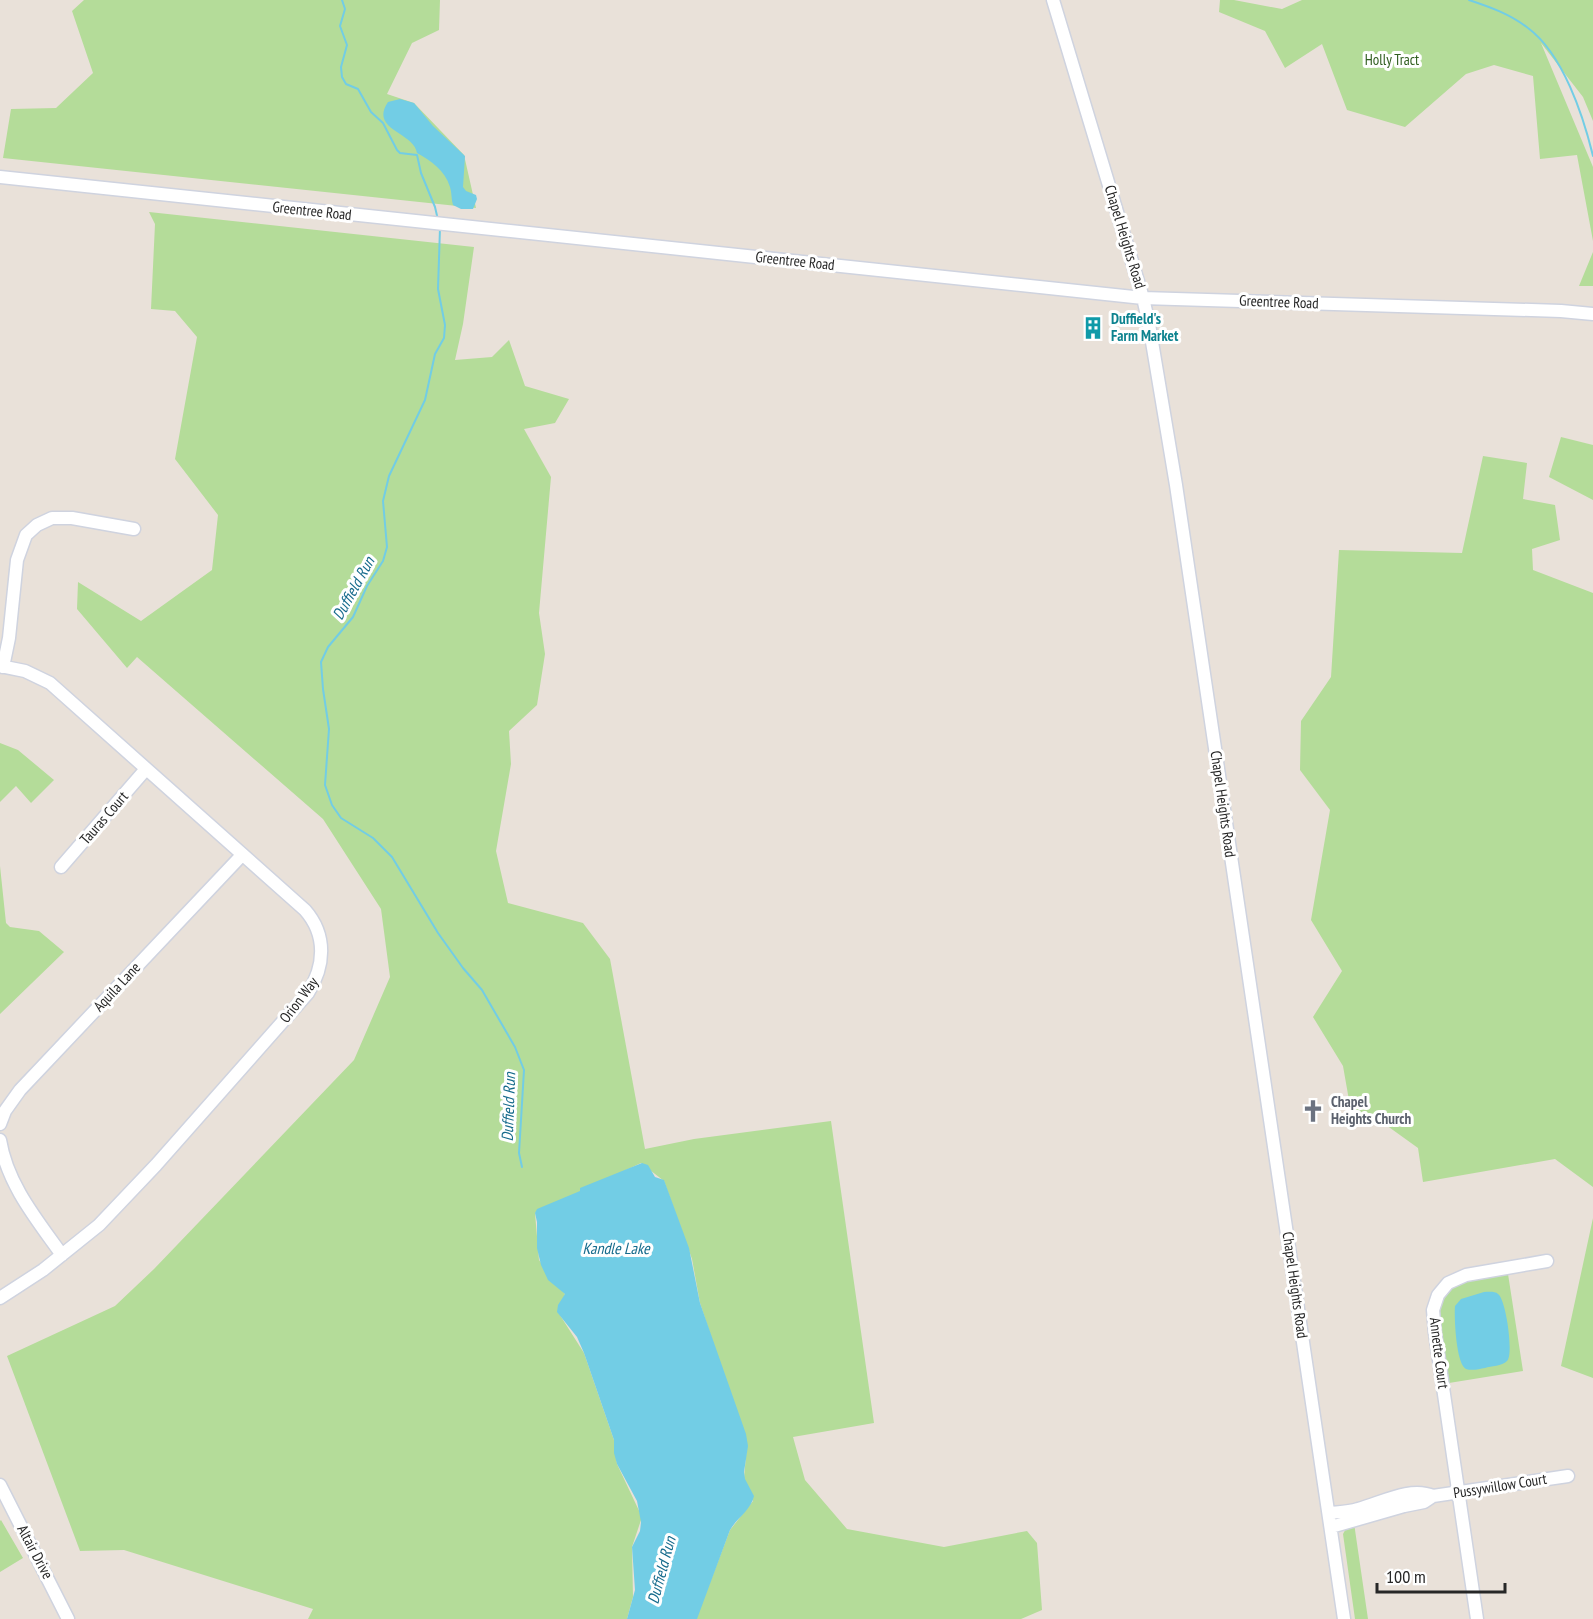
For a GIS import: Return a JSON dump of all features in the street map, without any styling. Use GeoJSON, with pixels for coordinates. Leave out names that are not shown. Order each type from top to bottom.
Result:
{"type":"FeatureCollection","features":[{"type":"Feature","properties":{"kind":"street","name":"Chapel Heights Road"},"geometry":{"type":"LineString","coordinates":[[1053,0],[1143,298],[1178,496],[1344,1619]]}},
{"type":"Feature","properties":{"kind":"street","name":"Greentree Road"},"geometry":{"type":"LineString","coordinates":[[0,177],[1143,298],[1550,310],[1593,314]]}},
{"type":"Feature","properties":{"kind":"street"},"geometry":{"type":"LineString","coordinates":[[2,667],[9,638],[17,560],[26,535],[37,525],[52,518],[72,518],[134,529]]}},
{"type":"Feature","properties":{"kind":"street","name":"Orion Way"},"geometry":{"type":"LineString","coordinates":[[0,1298],[43,1270],[99,1225],[150,1172],[308,993],[320,971],[322,957],[318,932],[313,920],[305,910],[50,683],[25,671],[2,667]]}},
{"type":"Feature","properties":{"kind":"street","name":"Tauras Court"},"geometry":{"type":"LineString","coordinates":[[61,867],[146,769]]}},
{"type":"Feature","properties":{"kind":"street","name":"Aquila Lane"},"geometry":{"type":"LineString","coordinates":[[0,1124],[20,1089],[242,855]]}},
{"type":"Feature","properties":{"kind":"street"},"geometry":{"type":"LineString","coordinates":[[0,1140],[8,1169],[18,1191],[62,1255]]}},
{"type":"Feature","properties":{"kind":"street","name":"Annette Court"},"geometry":{"type":"LineString","coordinates":[[1477,1619],[1433,1310],[1438,1295],[1448,1282],[1466,1275],[1547,1261]]}},
{"type":"Feature","properties":{"kind":"street","name":"Pussywillow Court"},"geometry":{"type":"LineString","coordinates":[[1331,1527],[1424,1502],[1433,1496],[1568,1476]]}},
{"type":"Feature","properties":{"kind":"street","name":"Altair Drive"},"geometry":{"type":"LineString","coordinates":[[0,1485],[68,1619]]}},
{"type":"Feature","properties":{"kind":"street","name":"Pussywillow Court"},"geometry":{"type":"LineString","coordinates":[[1329,1513],[1356,1510],[1422,1491],[1433,1496]]}},
{"type":"Feature","properties":{"kind":"green space"},"geometry":{"type":"Polygon","coordinates":[[[84,0],[440,0],[439,30],[412,43],[387,94],[414,103],[464,155],[476,208],[3,158],[11,109],[56,108],[93,73],[72,11],[84,0]]]}},
{"type":"Feature","properties":{"kind":"green space","name":"Holly Tract"},"geometry":{"type":"Polygon","coordinates":[[[1220,0],[1234,0],[1282,9],[1302,0],[1593,0],[1593,121],[1583,97],[1541,43],[1593,167],[1593,241],[1577,155],[1540,159],[1533,76],[1494,65],[1466,74],[1405,127],[1347,110],[1322,44],[1285,68],[1265,31],[1219,12],[1220,0]]]}},
{"type":"Feature","properties":{"kind":"green space"},"geometry":{"type":"Polygon","coordinates":[[[149,212],[474,247],[463,324],[455,360],[492,357],[509,340],[525,386],[569,399],[555,423],[524,429],[551,477],[539,613],[545,654],[537,705],[509,731],[511,764],[496,851],[508,903],[583,923],[610,959],[645,1149],[694,1139],[831,1121],[874,1423],[793,1437],[805,1480],[847,1529],[944,1547],[1027,1531],[1037,1543],[1042,1610],[1021,1619],[696,1619],[730,1530],[753,1501],[744,1478],[747,1445],[700,1303],[692,1259],[664,1181],[641,1163],[535,1213],[539,1260],[565,1294],[558,1312],[584,1353],[614,1440],[617,1464],[642,1517],[632,1547],[633,1597],[627,1619],[308,1619],[313,1609],[124,1550],[80,1551],[7,1356],[115,1306],[154,1269],[354,1060],[390,977],[381,909],[323,819],[137,657],[127,668],[77,609],[78,582],[141,621],[212,570],[218,515],[175,459],[197,337],[175,311],[151,309],[155,224],[149,212]]]}},
{"type":"Feature","properties":{"kind":"green space"},"geometry":{"type":"Polygon","coordinates":[[[1593,252],[1593,286],[1579,286],[1593,252]]]}},
{"type":"Feature","properties":{"kind":"green space"},"geometry":{"type":"Polygon","coordinates":[[[1561,437],[1593,445],[1593,500],[1549,477],[1561,437]]]}},
{"type":"Feature","properties":{"kind":"green space"},"geometry":{"type":"Polygon","coordinates":[[[1483,456],[1527,463],[1523,499],[1555,505],[1560,540],[1532,549],[1533,570],[1593,593],[1593,1187],[1555,1159],[1423,1182],[1418,1148],[1386,1125],[1353,1123],[1343,1066],[1313,1017],[1342,971],[1311,920],[1330,810],[1300,770],[1301,721],[1331,677],[1339,550],[1462,553],[1483,456]]]}},
{"type":"Feature","properties":{"kind":"green space"},"geometry":{"type":"Polygon","coordinates":[[[0,743],[18,750],[54,780],[31,803],[16,786],[0,802],[0,743]]]}},
{"type":"Feature","properties":{"kind":"green space"},"geometry":{"type":"Polygon","coordinates":[[[0,866],[6,923],[10,927],[39,931],[64,952],[0,1014],[0,866]]]}},
{"type":"Feature","properties":{"kind":"green space"},"geometry":{"type":"Polygon","coordinates":[[[1593,1218],[1593,1378],[1561,1366],[1593,1218]]]}},
{"type":"Feature","properties":{"kind":"green space"},"geometry":{"type":"Polygon","coordinates":[[[1508,1274],[1523,1371],[1449,1383],[1439,1310],[1444,1299],[1450,1291],[1466,1281],[1508,1274]]]}},
{"type":"Feature","properties":{"kind":"green space"},"geometry":{"type":"Polygon","coordinates":[[[0,1521],[23,1558],[0,1572],[0,1521]]]}},
{"type":"Feature","properties":{"kind":"green space"},"geometry":{"type":"Polygon","coordinates":[[[1354,1523],[1368,1619],[1355,1619],[1343,1534],[1348,1525],[1354,1523]]]}},
{"type":"Feature","properties":{"kind":"water"},"geometry":{"type":"Polygon","coordinates":[[[400,99],[414,103],[433,126],[465,156],[463,187],[466,191],[476,195],[477,199],[473,209],[461,209],[453,205],[448,181],[441,171],[417,153],[409,140],[388,125],[384,119],[384,111],[388,102],[400,99]]]}},
{"type":"Feature","properties":{"kind":"water","name":"Kandle Lake"},"geometry":{"type":"Polygon","coordinates":[[[642,1163],[648,1165],[655,1177],[664,1180],[689,1248],[700,1303],[746,1434],[748,1446],[744,1472],[754,1496],[750,1506],[730,1530],[697,1619],[627,1619],[635,1590],[632,1547],[640,1531],[641,1522],[637,1501],[617,1464],[614,1440],[584,1353],[577,1337],[557,1312],[558,1305],[565,1294],[548,1280],[537,1248],[535,1213],[537,1209],[580,1191],[580,1188],[642,1163]]]}},
{"type":"Feature","properties":{"kind":"water"},"geometry":{"type":"Polygon","coordinates":[[[1484,1292],[1495,1292],[1501,1298],[1508,1327],[1509,1357],[1505,1363],[1499,1365],[1468,1370],[1460,1359],[1458,1350],[1455,1306],[1461,1299],[1484,1292]]]}},
{"type":"Feature","properties":{"kind":"waterway","name":"Duffield Run"},"geometry":{"type":"LineString","coordinates":[[342,0],[345,9],[340,26],[347,45],[341,67],[342,77],[346,84],[358,89],[371,112],[383,123],[397,150],[400,153],[417,155],[438,220]]}},
{"type":"Feature","properties":{"kind":"waterway"},"geometry":{"type":"LineString","coordinates":[[1469,0],[1500,11],[1521,23],[1552,53],[1570,86],[1584,122],[1593,156]]}},
{"type":"Feature","properties":{"kind":"waterway","name":"Duffield Run"},"geometry":{"type":"LineString","coordinates":[[440,228],[438,289],[445,325],[444,338],[435,354],[425,400],[389,476],[383,501],[387,547],[383,561],[367,586],[353,617],[328,647],[321,662],[329,729],[325,785],[332,805],[341,818],[373,838],[392,857],[438,933],[482,990],[515,1047],[524,1070],[519,1153],[522,1167]]}},
{"type":"Feature","properties":{"kind":"place","name":"Duffield's Farm Market"},"geometry":{"type":"Point","coordinates":[1093,328]}},
{"type":"Feature","properties":{"kind":"place","name":"Chapel Heights Church"},"geometry":{"type":"Point","coordinates":[1313,1111]}}]}
